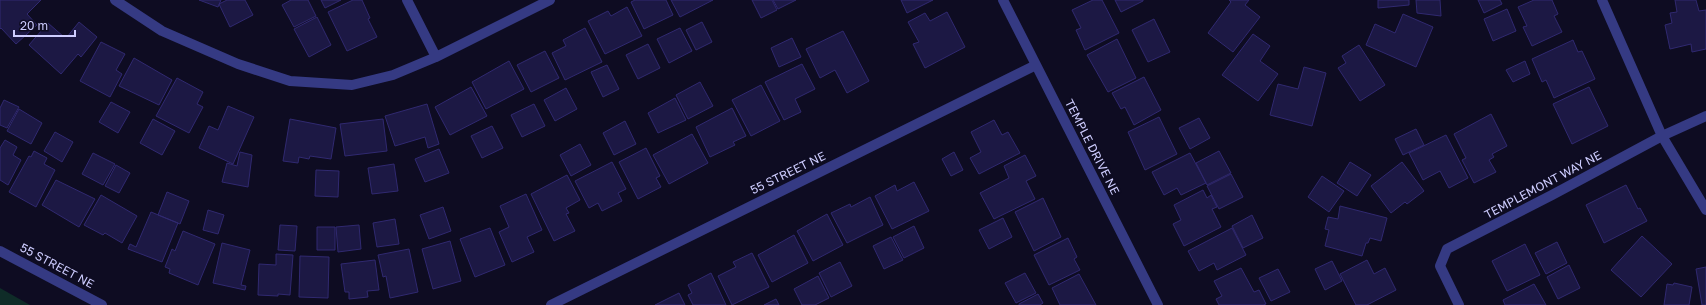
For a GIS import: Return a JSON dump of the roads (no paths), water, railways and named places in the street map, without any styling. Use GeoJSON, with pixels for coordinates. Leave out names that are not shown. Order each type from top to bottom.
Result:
{"type":"FeatureCollection","features":[{"type":"Feature","properties":{"kind":"street"},"geometry":{"type":"LineString","coordinates":[[115,0],[162,31],[238,64],[290,81],[352,85],[393,75],[436,57],[550,0]]}},
{"type":"Feature","properties":{"kind":"street"},"geometry":{"type":"LineString","coordinates":[[407,0],[436,57]]}},
{"type":"Feature","properties":{"kind":"street","name":"TEMPLE DRIVE NE"},"geometry":{"type":"LineString","coordinates":[[1003,0],[1158,305]]}},
{"type":"Feature","properties":{"kind":"street"},"geometry":{"type":"LineString","coordinates":[[1602,0],[1662,136],[1706,210]]}},
{"type":"Feature","properties":{"kind":"street","name":"55 STREET NE"},"geometry":{"type":"LineString","coordinates":[[551,305],[1036,65]]}},
{"type":"Feature","properties":{"kind":"street","name":"TEMPLEMONT WAY NE"},"geometry":{"type":"LineString","coordinates":[[1459,305],[1440,266],[1447,249],[1662,136],[1706,116]]}},
{"type":"Feature","properties":{"kind":"street","name":"55 STREET NE"},"geometry":{"type":"LineString","coordinates":[[0,251],[102,305]]}}]}
